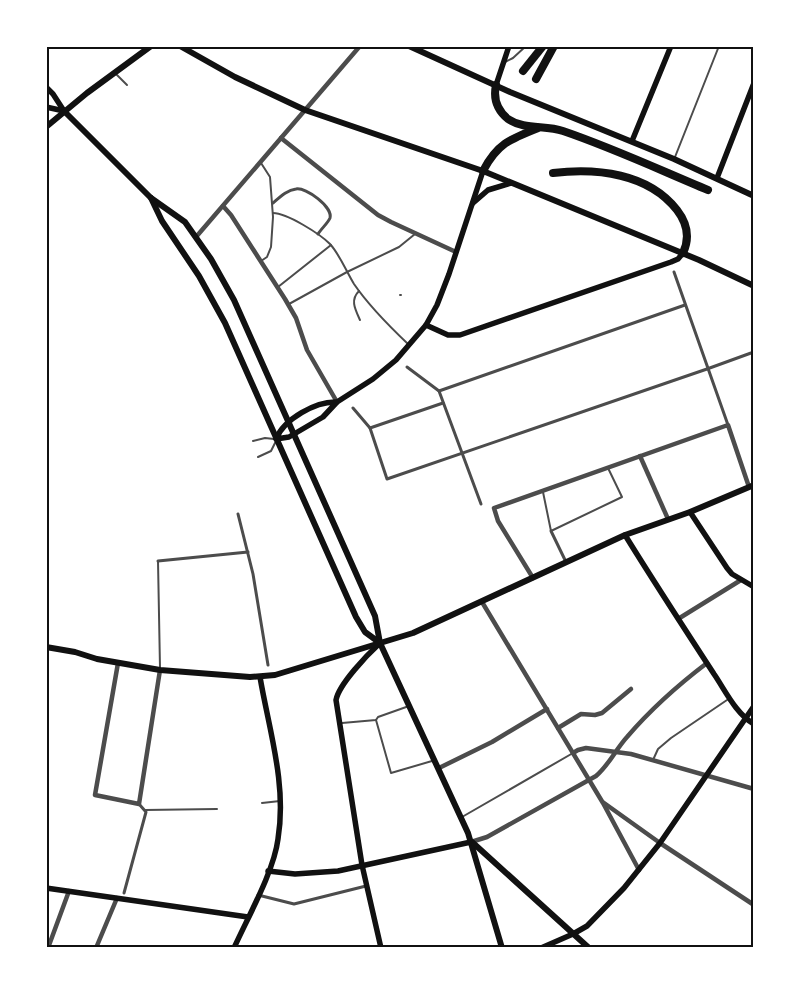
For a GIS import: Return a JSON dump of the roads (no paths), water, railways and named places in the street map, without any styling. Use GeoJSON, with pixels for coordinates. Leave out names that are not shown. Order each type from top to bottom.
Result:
{"type":"FeatureCollection","features":[{"type":"Feature","properties":{"kind":"highway"},"geometry":{"type":"LineString","coordinates":[[523,72],[543,46]]}},
{"type":"Feature","properties":{"kind":"highway"},"geometry":{"type":"LineString","coordinates":[[536,79],[554,46]]}},
{"type":"Feature","properties":{"kind":"highway"},"geometry":{"type":"LineString","coordinates":[[496,86],[495,99],[503,114],[516,123],[554,128],[576,135],[708,190]]}},
{"type":"Feature","properties":{"kind":"highway"},"geometry":{"type":"LineString","coordinates":[[483,171],[502,144],[540,127]]}},
{"type":"Feature","properties":{"kind":"highway"},"geometry":{"type":"LineString","coordinates":[[553,173],[583,171],[608,173],[631,179],[653,189],[671,202],[683,219],[687,236],[683,253]]}},
{"type":"Feature","properties":{"kind":"main road"},"geometry":{"type":"LineString","coordinates":[[46,127],[64,111],[151,46]]}},
{"type":"Feature","properties":{"kind":"main road"},"geometry":{"type":"LineString","coordinates":[[180,46],[235,77],[305,110],[483,171],[683,253],[753,284]]}},
{"type":"Feature","properties":{"kind":"main road"},"geometry":{"type":"LineString","coordinates":[[409,46],[496,86],[674,159],[754,196]]}},
{"type":"Feature","properties":{"kind":"main road"},"geometry":{"type":"LineString","coordinates":[[496,86],[509,46]]}},
{"type":"Feature","properties":{"kind":"main road"},"geometry":{"type":"LineString","coordinates":[[632,141],[671,46]]}},
{"type":"Feature","properties":{"kind":"main road"},"geometry":{"type":"LineString","coordinates":[[717,178],[754,83]]}},
{"type":"Feature","properties":{"kind":"main road"},"geometry":{"type":"LineString","coordinates":[[46,87],[64,111],[151,198],[179,217],[211,259],[234,300],[375,616],[380,644],[461,817],[471,842],[502,948]]}},
{"type":"Feature","properties":{"kind":"main road"},"geometry":{"type":"LineString","coordinates":[[46,107],[64,111]]}},
{"type":"Feature","properties":{"kind":"main road"},"geometry":{"type":"LineString","coordinates":[[276,439],[283,439],[294,434],[323,417],[337,402],[384,370],[426,325],[437,305],[483,171]]}},
{"type":"Feature","properties":{"kind":"main road"},"geometry":{"type":"LineString","coordinates":[[472,204],[488,190],[511,183]]}},
{"type":"Feature","properties":{"kind":"main road"},"geometry":{"type":"LineString","coordinates":[[151,198],[162,221],[199,276],[217,307],[356,618],[362,629],[380,644]]}},
{"type":"Feature","properties":{"kind":"main road"},"geometry":{"type":"LineString","coordinates":[[426,325],[448,335],[460,335],[671,262],[678,259],[683,253]]}},
{"type":"Feature","properties":{"kind":"main road"},"geometry":{"type":"LineString","coordinates":[[276,439],[288,422],[318,405],[337,402]]}},
{"type":"Feature","properties":{"kind":"main road"},"geometry":{"type":"LineString","coordinates":[[47,648],[160,670],[260,677],[275,675],[413,633],[625,535],[690,512],[751,486]]}},
{"type":"Feature","properties":{"kind":"main road"},"geometry":{"type":"LineString","coordinates":[[690,512],[720,560],[732,574],[754,587]]}},
{"type":"Feature","properties":{"kind":"main road"},"geometry":{"type":"LineString","coordinates":[[625,535],[730,698],[745,718],[754,724]]}},
{"type":"Feature","properties":{"kind":"main road"},"geometry":{"type":"LineString","coordinates":[[380,644],[368,654],[338,693],[336,700],[362,866],[381,948]]}},
{"type":"Feature","properties":{"kind":"main road"},"geometry":{"type":"LineString","coordinates":[[234,948],[268,871],[278,839],[280,787],[260,677]]}},
{"type":"Feature","properties":{"kind":"main road"},"geometry":{"type":"LineString","coordinates":[[541,948],[573,934],[594,920],[639,870],[660,843],[754,706]]}},
{"type":"Feature","properties":{"kind":"main road"},"geometry":{"type":"LineString","coordinates":[[268,871],[295,874],[338,871],[471,842]]}},
{"type":"Feature","properties":{"kind":"main road"},"geometry":{"type":"LineString","coordinates":[[471,842],[589,948]]}},
{"type":"Feature","properties":{"kind":"main road"},"geometry":{"type":"LineString","coordinates":[[46,888],[248,916]]}},
{"type":"Feature","properties":{"kind":"street"},"geometry":{"type":"LineString","coordinates":[[196,237],[360,46]]}},
{"type":"Feature","properties":{"kind":"street"},"geometry":{"type":"LineString","coordinates":[[281,138],[366,206],[390,222],[456,252]]}},
{"type":"Feature","properties":{"kind":"street"},"geometry":{"type":"LineString","coordinates":[[272,203],[287,192],[298,188],[306,190],[327,207],[330,212],[330,218],[318,234]]}},
{"type":"Feature","properties":{"kind":"street"},"geometry":{"type":"LineString","coordinates":[[223,206],[231,215],[289,304],[307,350],[337,402]]}},
{"type":"Feature","properties":{"kind":"street"},"geometry":{"type":"LineString","coordinates":[[674,272],[707,369],[751,486]]}},
{"type":"Feature","properties":{"kind":"street"},"geometry":{"type":"LineString","coordinates":[[439,391],[685,305]]}},
{"type":"Feature","properties":{"kind":"street"},"geometry":{"type":"LineString","coordinates":[[353,408],[370,428],[387,479],[751,353]]}},
{"type":"Feature","properties":{"kind":"street"},"geometry":{"type":"LineString","coordinates":[[407,367],[439,391],[482,504]]}},
{"type":"Feature","properties":{"kind":"street"},"geometry":{"type":"LineString","coordinates":[[370,428],[443,403]]}},
{"type":"Feature","properties":{"kind":"street"},"geometry":{"type":"LineString","coordinates":[[533,578],[498,521],[494,508],[728,425]]}},
{"type":"Feature","properties":{"kind":"street"},"geometry":{"type":"LineString","coordinates":[[640,456],[668,519]]}},
{"type":"Feature","properties":{"kind":"street"},"geometry":{"type":"LineString","coordinates":[[238,514],[253,574],[268,665]]}},
{"type":"Feature","properties":{"kind":"street"},"geometry":{"type":"LineString","coordinates":[[551,531],[566,563]]}},
{"type":"Feature","properties":{"kind":"street"},"geometry":{"type":"LineString","coordinates":[[158,560],[248,552]]}},
{"type":"Feature","properties":{"kind":"street"},"geometry":{"type":"LineString","coordinates":[[678,619],[740,580]]}},
{"type":"Feature","properties":{"kind":"street"},"geometry":{"type":"LineString","coordinates":[[482,602],[602,802],[639,870]]}},
{"type":"Feature","properties":{"kind":"street"},"geometry":{"type":"LineString","coordinates":[[118,663],[95,795],[139,804],[146,812],[124,894]]}},
{"type":"Feature","properties":{"kind":"street"},"geometry":{"type":"LineString","coordinates":[[471,842],[487,837],[589,780],[605,767],[626,738],[670,693],[707,663]]}},
{"type":"Feature","properties":{"kind":"street"},"geometry":{"type":"LineString","coordinates":[[139,804],[160,670]]}},
{"type":"Feature","properties":{"kind":"street"},"geometry":{"type":"LineString","coordinates":[[558,728],[581,714],[595,715],[602,712],[631,689]]}},
{"type":"Feature","properties":{"kind":"street"},"geometry":{"type":"LineString","coordinates":[[439,768],[492,742],[547,709]]}},
{"type":"Feature","properties":{"kind":"street"},"geometry":{"type":"LineString","coordinates":[[573,753],[586,748],[616,752],[653,760],[754,789]]}},
{"type":"Feature","properties":{"kind":"street"},"geometry":{"type":"LineString","coordinates":[[602,802],[754,905]]}},
{"type":"Feature","properties":{"kind":"street"},"geometry":{"type":"LineString","coordinates":[[258,895],[294,904],[367,886]]}},
{"type":"Feature","properties":{"kind":"street"},"geometry":{"type":"LineString","coordinates":[[48,948],[70,891]]}},
{"type":"Feature","properties":{"kind":"street"},"geometry":{"type":"LineString","coordinates":[[96,948],[116,898]]}},
{"type":"Feature","properties":{"kind":"lane"},"geometry":{"type":"LineString","coordinates":[[503,63],[526,46]]}},
{"type":"Feature","properties":{"kind":"lane"},"geometry":{"type":"LineString","coordinates":[[674,159],[719,46]]}},
{"type":"Feature","properties":{"kind":"lane"},"geometry":{"type":"LineString","coordinates":[[115,73],[127,85]]}},
{"type":"Feature","properties":{"kind":"lane"},"geometry":{"type":"LineString","coordinates":[[260,163],[269,175],[273,213],[272,247],[267,256],[261,261]]}},
{"type":"Feature","properties":{"kind":"lane"},"geometry":{"type":"LineString","coordinates":[[273,213],[282,215],[318,234],[331,246],[359,291],[382,320],[409,345]]}},
{"type":"Feature","properties":{"kind":"lane"},"geometry":{"type":"LineString","coordinates":[[289,304],[347,272],[400,247],[415,234]]}},
{"type":"Feature","properties":{"kind":"lane"},"geometry":{"type":"LineString","coordinates":[[278,287],[331,246]]}},
{"type":"Feature","properties":{"kind":"lane"},"geometry":{"type":"LineString","coordinates":[[359,291],[354,296],[353,301],[360,320]]}},
{"type":"Feature","properties":{"kind":"lane"},"geometry":{"type":"LineString","coordinates":[[253,441],[265,438],[276,439],[271,451],[258,457]]}},
{"type":"Feature","properties":{"kind":"lane"},"geometry":{"type":"LineString","coordinates":[[542,490],[551,531],[622,497],[608,468]]}},
{"type":"Feature","properties":{"kind":"lane"},"geometry":{"type":"LineString","coordinates":[[158,560],[160,670]]}},
{"type":"Feature","properties":{"kind":"lane"},"geometry":{"type":"LineString","coordinates":[[653,760],[658,749],[671,738],[730,698]]}},
{"type":"Feature","properties":{"kind":"lane"},"geometry":{"type":"LineString","coordinates":[[340,723],[376,720],[378,717],[410,706]]}},
{"type":"Feature","properties":{"kind":"lane"},"geometry":{"type":"LineString","coordinates":[[376,720],[391,773],[435,760]]}},
{"type":"Feature","properties":{"kind":"lane"},"geometry":{"type":"LineString","coordinates":[[461,817],[573,753]]}},
{"type":"Feature","properties":{"kind":"lane"},"geometry":{"type":"LineString","coordinates":[[262,803],[280,801]]}},
{"type":"Feature","properties":{"kind":"lane"},"geometry":{"type":"LineString","coordinates":[[145,810],[217,809]]}}]}
